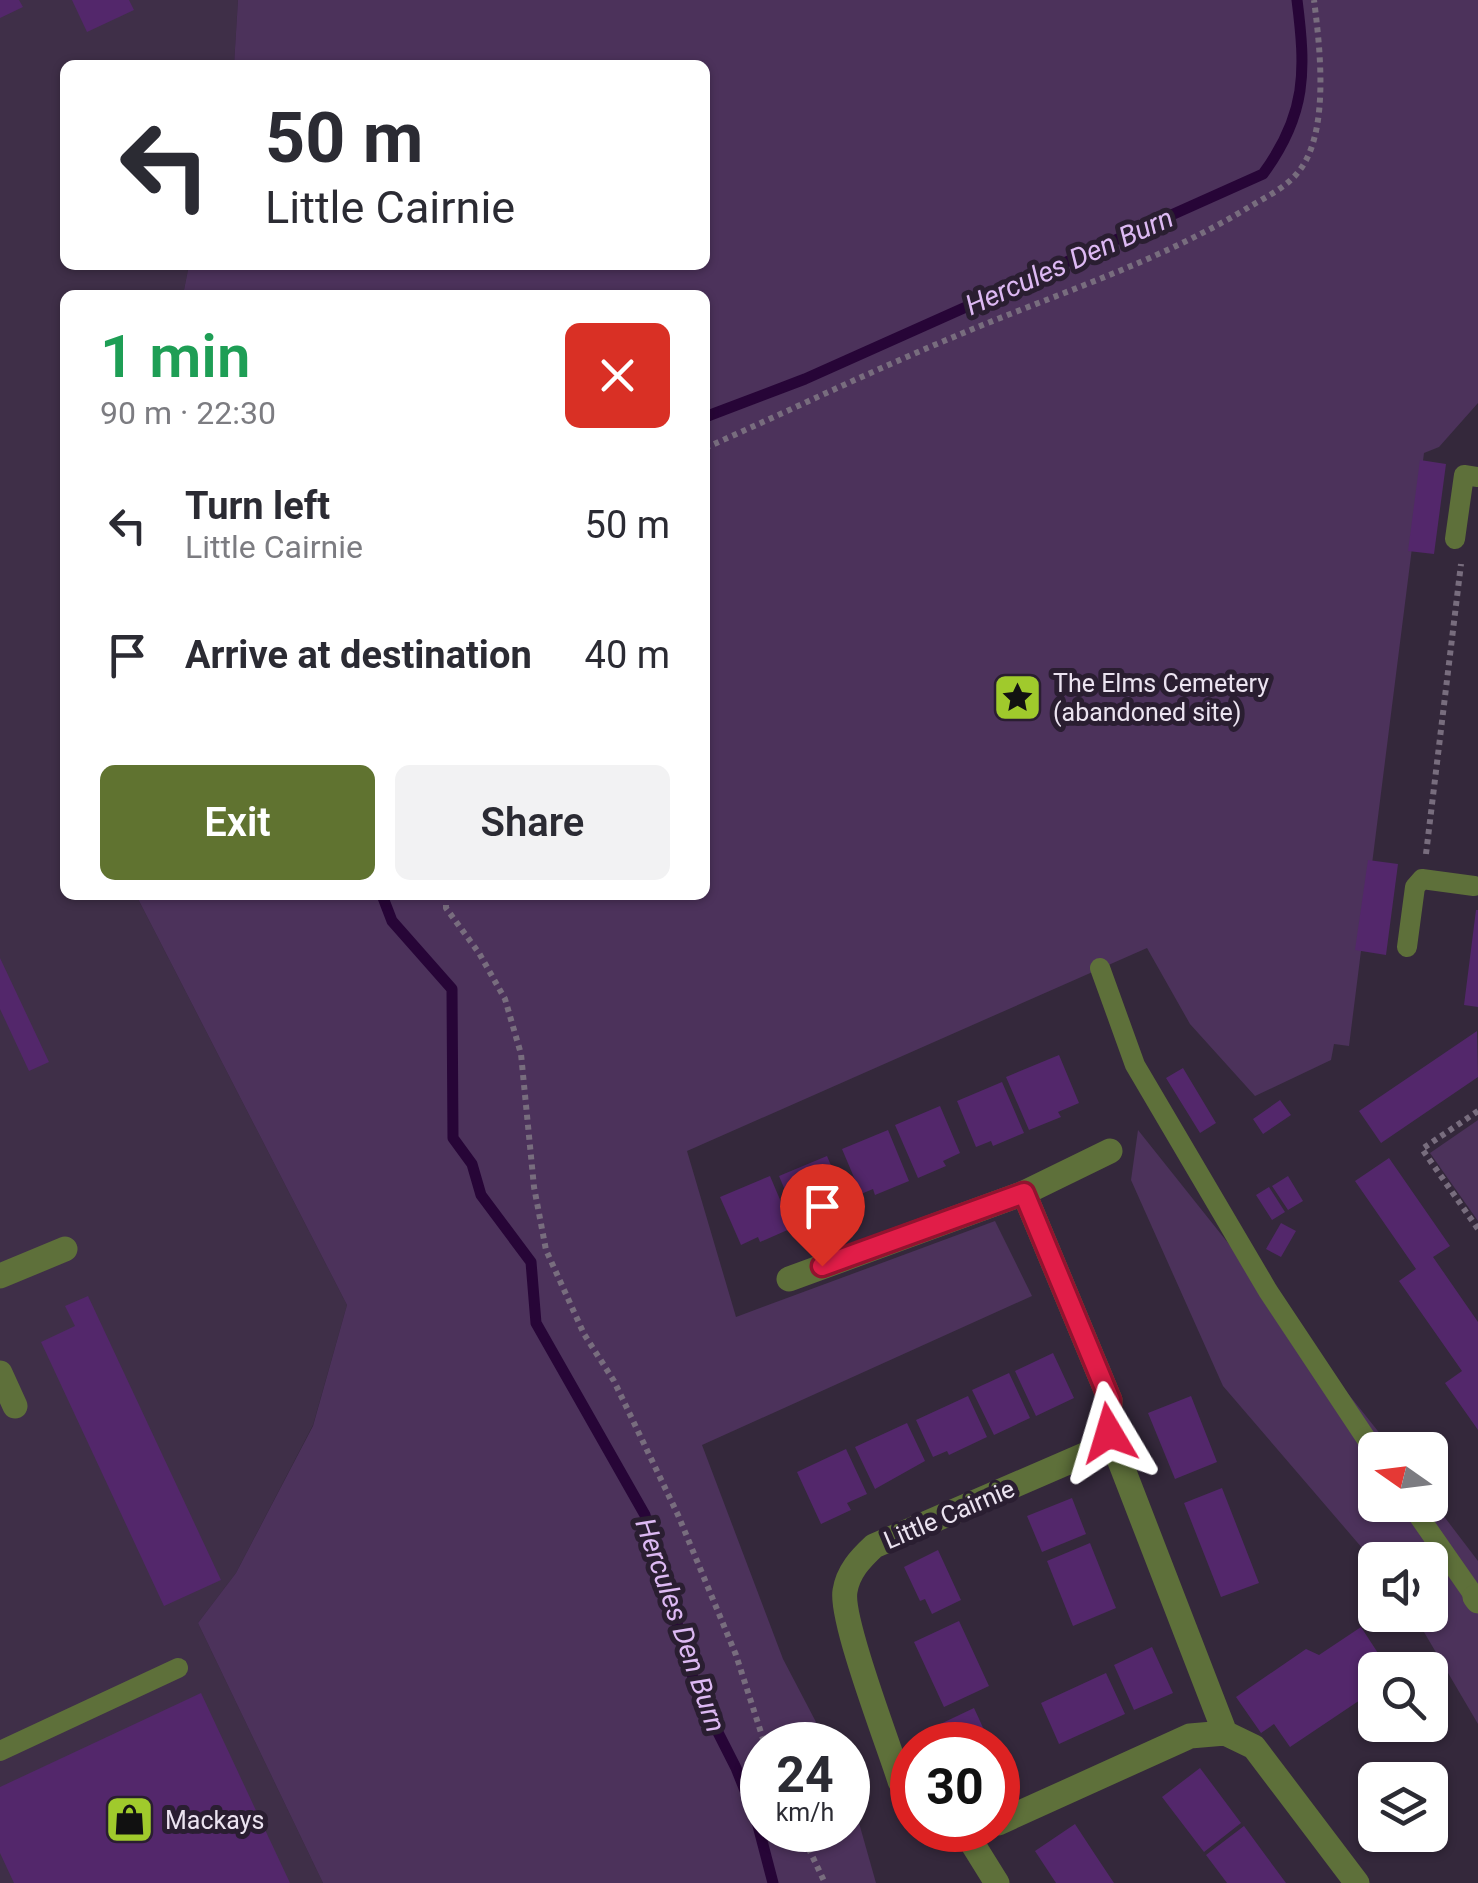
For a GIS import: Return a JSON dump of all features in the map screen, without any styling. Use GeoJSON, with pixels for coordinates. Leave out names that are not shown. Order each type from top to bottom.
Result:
{"type":"FeatureCollection","features":[{"type":"Feature","properties":{"kind":"street"},"geometry":{"type":"LineString","coordinates":[[789,1279],[1024,1193],[1110,1152]]}},
{"type":"Feature","properties":{"kind":"street"},"geometry":{"type":"LineString","coordinates":[[1024,1193],[1110,1400],[1109,1433],[1225,1732]]}},
{"type":"Feature","properties":{"kind":"street"},"geometry":{"type":"LineString","coordinates":[[0,1276],[65,1248]]}},
{"type":"Feature","properties":{"kind":"street"},"geometry":{"type":"LineString","coordinates":[[0,1372],[16,1406]]}},
{"type":"Feature","properties":{"kind":"street","name":"Little Cairnie"},"geometry":{"type":"LineString","coordinates":[[890,1750],[849,1622],[844,1593],[855,1564],[874,1546],[1089,1453],[1109,1433]]}},
{"type":"Feature","properties":{"kind":"street"},"geometry":{"type":"LineString","coordinates":[[1020,1813],[1190,1736],[1225,1732],[1254,1747],[1357,1883]]}},
{"type":"Feature","properties":{"kind":"street"},"geometry":{"type":"LineString","coordinates":[[977,1852],[996,1883]]}},
{"type":"Feature","properties":{"kind":"lane"},"geometry":{"type":"LineString","coordinates":[[1455,539],[1464,475],[1478,477]]}},
{"type":"Feature","properties":{"kind":"lane"},"geometry":{"type":"LineString","coordinates":[[1407,947],[1415,888],[1422,879],[1474,886]]}},
{"type":"Feature","properties":{"kind":"lane"},"geometry":{"type":"LineString","coordinates":[[1100,968],[1135,1065],[1268,1291],[1362,1432]]}},
{"type":"Feature","properties":{"kind":"lane"},"geometry":{"type":"LineString","coordinates":[[1423,1522],[1477,1599]]}},
{"type":"Feature","properties":{"kind":"lane"},"geometry":{"type":"LineString","coordinates":[[0,1751],[178,1668]]}},
{"type":"Feature","properties":{"kind":"path"},"geometry":{"type":"LineString","coordinates":[[710,446],[952,338],[1217,227],[1284,184],[1300,170],[1318,116],[1322,81],[1314,0]]}},
{"type":"Feature","properties":{"kind":"path"},"geometry":{"type":"LineString","coordinates":[[1422,879],[1462,560],[1455,539]]}},
{"type":"Feature","properties":{"kind":"path"},"geometry":{"type":"LineString","coordinates":[[446,900],[446,908],[505,999],[521,1054],[534,1187],[546,1250],[584,1334],[614,1381],[678,1515],[736,1654],[758,1722]]}},
{"type":"Feature","properties":{"kind":"path"},"geometry":{"type":"LineString","coordinates":[[1478,1111],[1422,1149],[1478,1229]]}},
{"type":"Feature","properties":{"kind":"path"},"geometry":{"type":"LineString","coordinates":[[811,1852],[826,1883]]}},
{"type":"Feature","properties":{"kind":"shaded area"},"geometry":{"type":"Polygon","coordinates":[[[0,0],[238,0],[234,60],[60,60],[60,270],[188,270],[184,290],[60,290],[60,900],[139,900],[347,1305],[313,1425],[236,1573],[198,1623],[323,1883],[0,1883],[0,0]]]}},
{"type":"Feature","properties":{"kind":"shaded area"},"geometry":{"type":"Polygon","coordinates":[[[238,0],[1478,0],[1478,403],[1439,447],[1424,453],[1349,1046],[1334,1044],[1331,1060],[1255,1096],[1190,1024],[1147,948],[687,1151],[736,1317],[995,1221],[1032,1296],[702,1445],[783,1659],[816,1722],[740,1722],[740,1852],[867,1852],[876,1883],[323,1883],[198,1623],[236,1573],[313,1426],[347,1305],[139,900],[710,900],[710,290],[184,290],[188,270],[710,270],[710,60],[234,60],[238,0]]]}},
{"type":"Feature","properties":{"kind":"shaded area"},"geometry":{"type":"Polygon","coordinates":[[[1478,1120],[1478,1221],[1430,1153],[1478,1120]]]}},
{"type":"Feature","properties":{"kind":"shaded area"},"geometry":{"type":"Polygon","coordinates":[[[1138,1130],[1379,1432],[1358,1432],[1358,1522],[1448,1522],[1478,1561],[1478,1724],[1448,1673],[1448,1652],[1436,1652],[1424,1632],[1448,1632],[1448,1542],[1358,1543],[1223,1386],[1131,1180],[1138,1130]]]}},
{"type":"Feature","properties":{"kind":"building"},"geometry":{"type":"Polygon","coordinates":[[[0,0],[19,0],[23,7],[0,18],[0,0]]]}},
{"type":"Feature","properties":{"kind":"building"},"geometry":{"type":"Polygon","coordinates":[[[72,0],[129,0],[134,10],[87,32],[72,0]]]}},
{"type":"Feature","properties":{"kind":"building"},"geometry":{"type":"Polygon","coordinates":[[[1420,460],[1446,464],[1434,554],[1408,551],[1420,460]]]}},
{"type":"Feature","properties":{"kind":"building"},"geometry":{"type":"Polygon","coordinates":[[[1368,860],[1398,864],[1386,955],[1355,950],[1368,860]]]}},
{"type":"Feature","properties":{"kind":"building"},"geometry":{"type":"Polygon","coordinates":[[[1478,910],[1478,1007],[1464,1005],[1478,910]]]}},
{"type":"Feature","properties":{"kind":"building"},"geometry":{"type":"Polygon","coordinates":[[[0,958],[49,1062],[29,1071],[0,1009],[0,958]]]}},
{"type":"Feature","properties":{"kind":"building"},"geometry":{"type":"Polygon","coordinates":[[[1477,1031],[1478,1077],[1381,1143],[1359,1111],[1477,1031]]]}},
{"type":"Feature","properties":{"kind":"building"},"geometry":{"type":"Polygon","coordinates":[[[1059,1055],[1079,1103],[1058,1112],[1061,1117],[1029,1130],[1006,1077],[1059,1055]]]}},
{"type":"Feature","properties":{"kind":"building"},"geometry":{"type":"Polygon","coordinates":[[[1183,1068],[1216,1123],[1200,1133],[1166,1078],[1183,1068]]]}},
{"type":"Feature","properties":{"kind":"building"},"geometry":{"type":"Polygon","coordinates":[[[1002,1082],[1024,1133],[993,1146],[991,1141],[976,1147],[957,1101],[1002,1082]]]}},
{"type":"Feature","properties":{"kind":"building"},"geometry":{"type":"Polygon","coordinates":[[[1280,1100],[1291,1115],[1263,1134],[1253,1119],[1280,1100]]]}},
{"type":"Feature","properties":{"kind":"building"},"geometry":{"type":"Polygon","coordinates":[[[940,1106],[960,1153],[943,1161],[946,1166],[918,1178],[895,1125],[940,1106]]]}},
{"type":"Feature","properties":{"kind":"building"},"geometry":{"type":"Polygon","coordinates":[[[888,1130],[909,1181],[875,1195],[873,1189],[861,1194],[842,1149],[888,1130]]]}},
{"type":"Feature","properties":{"kind":"building"},"geometry":{"type":"Polygon","coordinates":[[[827,1156],[846,1201],[800,1226],[779,1176],[827,1156]]]}},
{"type":"Feature","properties":{"kind":"building"},"geometry":{"type":"Polygon","coordinates":[[[1389,1158],[1450,1246],[1433,1257],[1478,1322],[1478,1430],[1445,1383],[1462,1371],[1399,1281],[1416,1269],[1355,1181],[1389,1158]]]}},
{"type":"Feature","properties":{"kind":"building"},"geometry":{"type":"Polygon","coordinates":[[[770,1176],[792,1228],[760,1242],[758,1237],[741,1245],[720,1197],[770,1176]]]}},
{"type":"Feature","properties":{"kind":"building"},"geometry":{"type":"Polygon","coordinates":[[[1288,1176],[1303,1201],[1288,1210],[1272,1186],[1288,1176]]]}},
{"type":"Feature","properties":{"kind":"building"},"geometry":{"type":"Polygon","coordinates":[[[1269,1187],[1285,1212],[1272,1220],[1256,1195],[1269,1187]]]}},
{"type":"Feature","properties":{"kind":"building"},"geometry":{"type":"Polygon","coordinates":[[[1281,1223],[1296,1231],[1281,1257],[1266,1249],[1281,1223]]]}},
{"type":"Feature","properties":{"kind":"building"},"geometry":{"type":"Polygon","coordinates":[[[88,1296],[221,1580],[164,1606],[41,1342],[75,1326],[65,1306],[88,1296]]]}},
{"type":"Feature","properties":{"kind":"building"},"geometry":{"type":"Polygon","coordinates":[[[1053,1353],[1074,1398],[1036,1416],[1015,1371],[1053,1353]]]}},
{"type":"Feature","properties":{"kind":"building"},"geometry":{"type":"Polygon","coordinates":[[[1009,1373],[1030,1418],[994,1435],[972,1390],[1009,1373]]]}},
{"type":"Feature","properties":{"kind":"building"},"geometry":{"type":"Polygon","coordinates":[[[968,1396],[987,1437],[949,1455],[947,1451],[933,1457],[916,1420],[968,1396]]]}},
{"type":"Feature","properties":{"kind":"building"},"geometry":{"type":"Polygon","coordinates":[[[1191,1396],[1217,1462],[1175,1479],[1148,1413],[1191,1396]]]}},
{"type":"Feature","properties":{"kind":"building"},"geometry":{"type":"Polygon","coordinates":[[[907,1423],[925,1461],[875,1489],[855,1447],[907,1423]]]}},
{"type":"Feature","properties":{"kind":"building"},"geometry":{"type":"Polygon","coordinates":[[[846,1449],[867,1494],[847,1503],[851,1510],[821,1524],[797,1472],[846,1449]]]}},
{"type":"Feature","properties":{"kind":"building"},"geometry":{"type":"Polygon","coordinates":[[[1222,1488],[1259,1583],[1221,1597],[1184,1503],[1222,1488]]]}},
{"type":"Feature","properties":{"kind":"building"},"geometry":{"type":"Polygon","coordinates":[[[1072,1498],[1086,1534],[1042,1552],[1027,1516],[1072,1498]]]}},
{"type":"Feature","properties":{"kind":"building"},"geometry":{"type":"Polygon","coordinates":[[[1090,1543],[1116,1608],[1073,1626],[1047,1561],[1090,1543]]]}},
{"type":"Feature","properties":{"kind":"building"},"geometry":{"type":"Polygon","coordinates":[[[938,1550],[961,1600],[932,1614],[925,1599],[920,1601],[904,1567],[938,1550]]]}},
{"type":"Feature","properties":{"kind":"building"},"geometry":{"type":"Polygon","coordinates":[[[959,1621],[989,1686],[944,1707],[914,1642],[959,1621]]]}},
{"type":"Feature","properties":{"kind":"building"},"geometry":{"type":"Polygon","coordinates":[[[1358,1629],[1364,1632],[1377,1652],[1358,1652],[1358,1701],[1290,1747],[1274,1724],[1261,1733],[1236,1697],[1306,1649],[1319,1655],[1358,1629]]]}},
{"type":"Feature","properties":{"kind":"building"},"geometry":{"type":"Polygon","coordinates":[[[1152,1647],[1173,1693],[1134,1710],[1114,1665],[1152,1647]]]}},
{"type":"Feature","properties":{"kind":"building"},"geometry":{"type":"Polygon","coordinates":[[[1106,1673],[1125,1714],[1059,1744],[1041,1703],[1106,1673]]]}},
{"type":"Feature","properties":{"kind":"building","name":"Mackays"},"geometry":{"type":"Polygon","coordinates":[[[201,1693],[290,1883],[14,1883],[0,1853],[0,1787],[201,1693]]]}},
{"type":"Feature","properties":{"kind":"building"},"geometry":{"type":"Polygon","coordinates":[[[974,1708],[980,1722],[945,1722],[974,1708]]]}},
{"type":"Feature","properties":{"kind":"building"},"geometry":{"type":"Polygon","coordinates":[[[1200,1768],[1241,1823],[1204,1852],[1162,1797],[1200,1768]]]}},
{"type":"Feature","properties":{"kind":"building"},"geometry":{"type":"Polygon","coordinates":[[[1075,1824],[1114,1883],[1056,1883],[1035,1851],[1075,1824]]]}},
{"type":"Feature","properties":{"kind":"building"},"geometry":{"type":"Polygon","coordinates":[[[1244,1826],[1286,1883],[1227,1883],[1206,1855],[1244,1826]]]}},
{"type":"Feature","properties":{"kind":"waterway","name":"Hercules Den Burn"},"geometry":{"type":"LineString","coordinates":[[710,415],[805,379],[1263,174],[1288,131],[1300,91],[1302,49],[1297,0]]}},
{"type":"Feature","properties":{"kind":"waterway","name":"Hercules Den Burn"},"geometry":{"type":"LineString","coordinates":[[384,900],[392,921],[452,989],[453,1138],[472,1164],[481,1195],[531,1262],[536,1323],[645,1515],[697,1691],[756,1818],[773,1883]]}},
{"type":"Feature","properties":{"kind":"place","name":"The Elms Cemetery (abandoned site)"},"geometry":{"type":"Point","coordinates":[1018,697]}},
{"type":"Feature","properties":{"kind":"place","name":"Mackays"},"geometry":{"type":"Point","coordinates":[130,1820]}},
{"type":"Feature","properties":{"kind":"route"},"geometry":{"type":"LineString","coordinates":[[822,1266],[1024,1193],[1110,1400],[1109,1433]]}}]}
